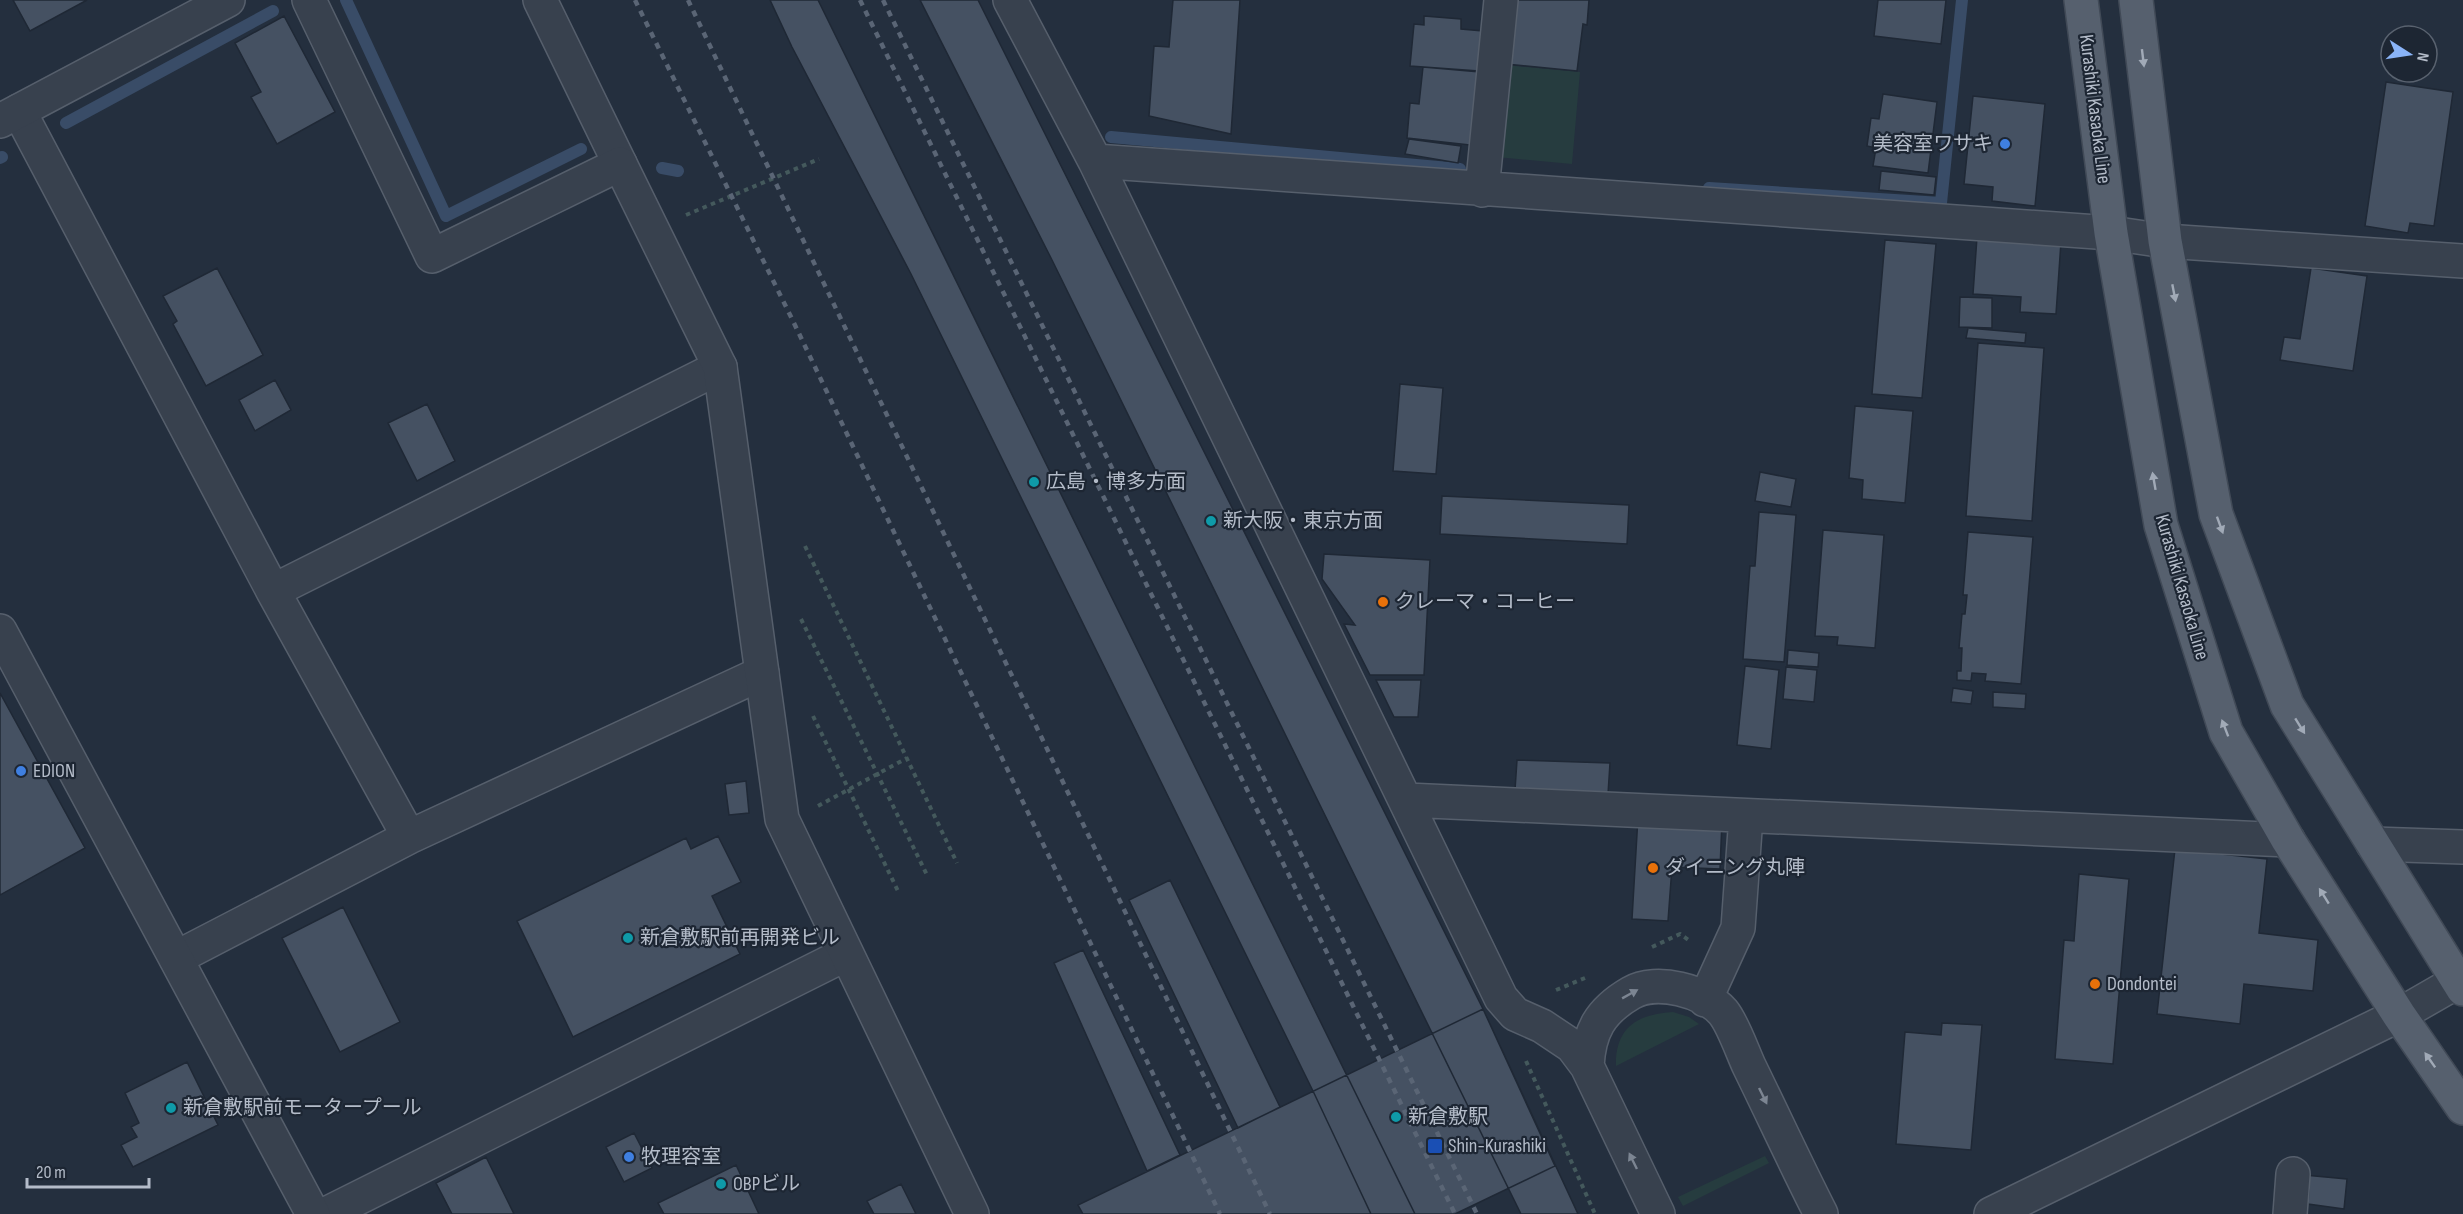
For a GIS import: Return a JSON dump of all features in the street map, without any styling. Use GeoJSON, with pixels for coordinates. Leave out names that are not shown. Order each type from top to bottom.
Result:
{"type":"FeatureCollection","features":[{"type":"Feature","properties":{"kind":"main road","name":"Kurashiki Kasaoka Line"},"geometry":{"type":"LineString","coordinates":[[2081,0],[2111,233],[2161,525],[2226,732],[2288,840],[2398,1015],[2463,1108]]}},
{"type":"Feature","properties":{"kind":"main road"},"geometry":{"type":"LineString","coordinates":[[2136,0],[2165,241],[2216,514],[2287,705],[2461,985]]}},
{"type":"Feature","properties":{"kind":"street"},"geometry":{"type":"LineString","coordinates":[[228,0],[10,116],[410,837]]}},
{"type":"Feature","properties":{"kind":"street"},"geometry":{"type":"LineString","coordinates":[[309,0],[432,256],[620,164]]}},
{"type":"Feature","properties":{"kind":"street"},"geometry":{"type":"LineString","coordinates":[[540,0],[720,367],[784,824],[972,1214]]}},
{"type":"Feature","properties":{"kind":"street"},"geometry":{"type":"LineString","coordinates":[[1010,0],[1095,161],[1407,800],[1501,998],[1515,1014],[1542,1026],[1572,1046],[1587,1066],[1658,1214]]}},
{"type":"Feature","properties":{"kind":"street"},"geometry":{"type":"LineString","coordinates":[[1482,190],[1501,0]]}},
{"type":"Feature","properties":{"kind":"street"},"geometry":{"type":"LineString","coordinates":[[1095,161],[2111,233],[2165,241],[2463,261]]}},
{"type":"Feature","properties":{"kind":"street"},"geometry":{"type":"LineString","coordinates":[[273,591],[720,367]]}},
{"type":"Feature","properties":{"kind":"street"},"geometry":{"type":"LineString","coordinates":[[0,631],[313,1214]]}},
{"type":"Feature","properties":{"kind":"street"},"geometry":{"type":"LineString","coordinates":[[176,958],[410,837],[762,673]]}},
{"type":"Feature","properties":{"kind":"street"},"geometry":{"type":"LineString","coordinates":[[1407,800],[2288,840]]}},
{"type":"Feature","properties":{"kind":"street"},"geometry":{"type":"LineString","coordinates":[[1705,1000],[1738,928],[1746,816]]}},
{"type":"Feature","properties":{"kind":"street"},"geometry":{"type":"LineString","coordinates":[[2373,844],[2463,847]]}},
{"type":"Feature","properties":{"kind":"street"},"geometry":{"type":"LineString","coordinates":[[326,1214],[846,954]]}},
{"type":"Feature","properties":{"kind":"street"},"geometry":{"type":"LineString","coordinates":[[1991,1214],[2461,985]]}},
{"type":"Feature","properties":{"kind":"street"},"geometry":{"type":"LineString","coordinates":[[1587,1066],[1588,1042],[1599,1020],[1617,1001],[1636,990],[1659,986],[1690,990],[1723,1012],[1821,1214]]}},
{"type":"Feature","properties":{"kind":"street"},"geometry":{"type":"LineString","coordinates":[[2290,1214],[2293,1174]]}},
{"type":"Feature","properties":{"kind":"path"},"geometry":{"type":"LineString","coordinates":[[653,230],[819,159]]}},
{"type":"Feature","properties":{"kind":"path"},"geometry":{"type":"LineString","coordinates":[[805,546],[957,863]]}},
{"type":"Feature","properties":{"kind":"path"},"geometry":{"type":"LineString","coordinates":[[801,619],[928,877]]}},
{"type":"Feature","properties":{"kind":"path"},"geometry":{"type":"LineString","coordinates":[[813,716],[898,891]]}},
{"type":"Feature","properties":{"kind":"path"},"geometry":{"type":"LineString","coordinates":[[784,824],[907,758]]}},
{"type":"Feature","properties":{"kind":"path"},"geometry":{"type":"LineString","coordinates":[[1528,1054],[1526,1063],[1595,1214]]}},
{"type":"Feature","properties":{"kind":"green space"},"geometry":{"type":"Polygon","coordinates":[[[1505,65],[1580,72],[1572,164],[1496,157],[1505,65]]]}},
{"type":"Feature","properties":{"kind":"green space"},"geometry":{"type":"Polygon","coordinates":[[[1673,1012],[1689,1017],[1699,1024],[1616,1066],[1619,1042],[1631,1026],[1649,1016],[1673,1012]]]}},
{"type":"Feature","properties":{"kind":"green space"},"geometry":{"type":"Polygon","coordinates":[[[1765,1156],[1769,1163],[1683,1206],[1678,1197],[1765,1156]]]}},
{"type":"Feature","properties":{"kind":"building"},"geometry":{"type":"Polygon","coordinates":[[[13,0],[87,0],[30,31],[13,0]]]}},
{"type":"Feature","properties":{"kind":"building","name":"広島・博多方面"},"geometry":{"type":"Polygon","coordinates":[[[770,0],[818,0],[1415,1214],[1371,1214],[1313,1091],[911,274],[792,47],[770,0]]]}},
{"type":"Feature","properties":{"kind":"building","name":"新大阪・東京方面"},"geometry":{"type":"Polygon","coordinates":[[[920,0],[978,0],[1483,1009],[1578,1214],[1521,1214],[1052,260],[920,0]]]}},
{"type":"Feature","properties":{"kind":"building"},"geometry":{"type":"Polygon","coordinates":[[[1173,0],[1240,0],[1231,134],[1149,116],[1154,46],[1169,47],[1173,0]]]}},
{"type":"Feature","properties":{"kind":"building"},"geometry":{"type":"Polygon","coordinates":[[[1516,0],[1589,0],[1587,25],[1583,24],[1577,71],[1506,64],[1516,0]]]}},
{"type":"Feature","properties":{"kind":"building"},"geometry":{"type":"Polygon","coordinates":[[[1878,0],[1946,0],[1941,44],[1874,36],[1878,0]]]}},
{"type":"Feature","properties":{"kind":"building"},"geometry":{"type":"Polygon","coordinates":[[[284,16],[335,112],[277,144],[251,97],[261,92],[235,43],[284,16]]]}},
{"type":"Feature","properties":{"kind":"building"},"geometry":{"type":"Polygon","coordinates":[[[1424,16],[1461,19],[1461,29],[1483,31],[1479,71],[1410,66],[1414,24],[1424,25],[1424,16]]]}},
{"type":"Feature","properties":{"kind":"building"},"geometry":{"type":"Polygon","coordinates":[[[1423,67],[1480,72],[1476,127],[1472,126],[1470,145],[1407,138],[1410,103],[1419,104],[1423,67]]]}},
{"type":"Feature","properties":{"kind":"building"},"geometry":{"type":"Polygon","coordinates":[[[2386,84],[2453,92],[2434,226],[2410,223],[2408,233],[2365,226],[2386,84]]]}},
{"type":"Feature","properties":{"kind":"building"},"geometry":{"type":"Polygon","coordinates":[[[1883,94],[1937,102],[1928,173],[1873,166],[1876,148],[1867,146],[1871,118],[1879,119],[1883,94]]]}},
{"type":"Feature","properties":{"kind":"building","name":"美容室ワサキ"},"geometry":{"type":"Polygon","coordinates":[[[1973,96],[2045,104],[2035,206],[1992,201],[1993,187],[1964,184],[1973,96]]]}},
{"type":"Feature","properties":{"kind":"building"},"geometry":{"type":"Polygon","coordinates":[[[1409,139],[1461,146],[1458,163],[1405,154],[1409,139]]]}},
{"type":"Feature","properties":{"kind":"building"},"geometry":{"type":"Polygon","coordinates":[[[1881,171],[1936,177],[1934,195],[1879,190],[1881,171]]]}},
{"type":"Feature","properties":{"kind":"building"},"geometry":{"type":"Polygon","coordinates":[[[1977,237],[2061,242],[2056,314],[2020,312],[2021,297],[1973,294],[1977,237]]]}},
{"type":"Feature","properties":{"kind":"building"},"geometry":{"type":"Polygon","coordinates":[[[1885,240],[1936,244],[1922,398],[1872,394],[1885,240]]]}},
{"type":"Feature","properties":{"kind":"building"},"geometry":{"type":"Polygon","coordinates":[[[217,268],[263,355],[206,386],[173,324],[177,321],[163,296],[217,268]]]}},
{"type":"Feature","properties":{"kind":"building"},"geometry":{"type":"Polygon","coordinates":[[[2311,268],[2367,276],[2353,371],[2280,360],[2284,337],[2300,339],[2311,268]]]}},
{"type":"Feature","properties":{"kind":"building"},"geometry":{"type":"Polygon","coordinates":[[[1960,297],[1992,298],[1992,328],[1959,327],[1960,297]]]}},
{"type":"Feature","properties":{"kind":"building"},"geometry":{"type":"Polygon","coordinates":[[[1968,328],[2026,333],[2025,343],[1966,338],[1968,328]]]}},
{"type":"Feature","properties":{"kind":"building"},"geometry":{"type":"Polygon","coordinates":[[[1978,343],[2044,348],[2032,521],[1966,516],[1978,343]]]}},
{"type":"Feature","properties":{"kind":"building"},"geometry":{"type":"Polygon","coordinates":[[[275,380],[291,410],[255,431],[239,400],[275,380]]]}},
{"type":"Feature","properties":{"kind":"building"},"geometry":{"type":"Polygon","coordinates":[[[1400,384],[1443,388],[1436,474],[1393,471],[1400,384]]]}},
{"type":"Feature","properties":{"kind":"building"},"geometry":{"type":"Polygon","coordinates":[[[427,404],[455,461],[417,481],[388,423],[427,404]]]}},
{"type":"Feature","properties":{"kind":"building"},"geometry":{"type":"Polygon","coordinates":[[[1855,406],[1913,411],[1905,503],[1862,499],[1863,480],[1849,478],[1855,406]]]}},
{"type":"Feature","properties":{"kind":"building"},"geometry":{"type":"Polygon","coordinates":[[[1760,472],[1796,479],[1791,507],[1755,501],[1760,472]]]}},
{"type":"Feature","properties":{"kind":"building"},"geometry":{"type":"Polygon","coordinates":[[[1442,496],[1629,505],[1627,544],[1440,534],[1442,496]]]}},
{"type":"Feature","properties":{"kind":"building"},"geometry":{"type":"Polygon","coordinates":[[[1759,512],[1796,515],[1784,662],[1743,659],[1750,566],[1755,566],[1759,512]]]}},
{"type":"Feature","properties":{"kind":"building"},"geometry":{"type":"Polygon","coordinates":[[[1823,530],[1884,535],[1875,648],[1837,645],[1838,637],[1815,636],[1823,530]]]}},
{"type":"Feature","properties":{"kind":"building"},"geometry":{"type":"Polygon","coordinates":[[[1968,532],[2033,537],[2021,684],[1985,681],[1986,674],[1972,673],[1971,681],[1957,680],[1957,671],[1961,671],[1962,648],[1959,648],[1962,614],[1965,614],[1967,595],[1963,595],[1968,532]]]}},
{"type":"Feature","properties":{"kind":"building","name":"クレーマ・コーヒー"},"geometry":{"type":"Polygon","coordinates":[[[1324,554],[1430,560],[1424,675],[1370,675],[1344,624],[1355,625],[1322,579],[1324,554]]]}},
{"type":"Feature","properties":{"kind":"building"},"geometry":{"type":"Polygon","coordinates":[[[1788,650],[1819,653],[1818,667],[1787,665],[1788,650]]]}},
{"type":"Feature","properties":{"kind":"building"},"geometry":{"type":"Polygon","coordinates":[[[1745,666],[1779,670],[1771,749],[1737,745],[1745,666]]]}},
{"type":"Feature","properties":{"kind":"building"},"geometry":{"type":"Polygon","coordinates":[[[1786,667],[1817,670],[1814,702],[1783,699],[1786,667]]]}},
{"type":"Feature","properties":{"kind":"building"},"geometry":{"type":"Polygon","coordinates":[[[1376,680],[1421,680],[1418,717],[1394,717],[1376,680]]]}},
{"type":"Feature","properties":{"kind":"building"},"geometry":{"type":"Polygon","coordinates":[[[1953,688],[1973,691],[1971,704],[1951,702],[1953,688]]]}},
{"type":"Feature","properties":{"kind":"building"},"geometry":{"type":"Polygon","coordinates":[[[1993,692],[2026,694],[2025,709],[1993,707],[1993,692]]]}},
{"type":"Feature","properties":{"kind":"building","name":"EDION"},"geometry":{"type":"Polygon","coordinates":[[[0,693],[85,848],[0,895],[0,693]]]}},
{"type":"Feature","properties":{"kind":"building"},"geometry":{"type":"Polygon","coordinates":[[[1517,760],[1610,763],[1608,794],[1515,790],[1517,760]]]}},
{"type":"Feature","properties":{"kind":"building"},"geometry":{"type":"Polygon","coordinates":[[[746,781],[749,813],[729,815],[725,784],[746,781]]]}},
{"type":"Feature","properties":{"kind":"building","name":"ダイニング丸陣"},"geometry":{"type":"Polygon","coordinates":[[[1638,817],[1722,821],[1720,869],[1672,867],[1668,921],[1632,919],[1638,817]]]}},
{"type":"Feature","properties":{"kind":"building","name":"新倉敷駅前再開発ビル"},"geometry":{"type":"Polygon","coordinates":[[[718,836],[741,882],[712,896],[740,954],[573,1037],[517,921],[686,838],[691,849],[718,836]]]}},
{"type":"Feature","properties":{"kind":"building"},"geometry":{"type":"Polygon","coordinates":[[[2175,849],[2267,859],[2259,933],[2318,940],[2313,991],[2244,984],[2240,1024],[2157,1014],[2175,849]]]}},
{"type":"Feature","properties":{"kind":"building"},"geometry":{"type":"Polygon","coordinates":[[[2079,874],[2129,879],[2113,1064],[2055,1059],[2064,940],[2074,941],[2079,874]]]}},
{"type":"Feature","properties":{"kind":"building"},"geometry":{"type":"Polygon","coordinates":[[[1170,880],[1280,1107],[1238,1128],[1129,900],[1170,880]]]}},
{"type":"Feature","properties":{"kind":"building"},"geometry":{"type":"Polygon","coordinates":[[[343,907],[400,1022],[340,1052],[282,938],[343,907]]]}},
{"type":"Feature","properties":{"kind":"building"},"geometry":{"type":"Polygon","coordinates":[[[1083,950],[1180,1155],[1147,1171],[1054,963],[1083,950]]]}},
{"type":"Feature","properties":{"kind":"building","name":"新倉敷駅"},"geometry":{"type":"Polygon","coordinates":[[[1483,1009],[1555,1166],[1455,1214],[1083,1214],[1078,1205],[1483,1009]]]}},
{"type":"Feature","properties":{"kind":"building"},"geometry":{"type":"Polygon","coordinates":[[[1942,1023],[1982,1025],[1971,1150],[1896,1144],[1905,1032],[1941,1035],[1942,1023]]]}},
{"type":"Feature","properties":{"kind":"building","name":"新倉敷駅前モータープール"},"geometry":{"type":"Polygon","coordinates":[[[187,1062],[218,1125],[133,1167],[121,1145],[137,1137],[131,1127],[139,1123],[125,1093],[187,1062]]]}},
{"type":"Feature","properties":{"kind":"building","name":"牧理容室"},"geometry":{"type":"Polygon","coordinates":[[[634,1133],[652,1168],[624,1182],[606,1147],[634,1133]]]}},
{"type":"Feature","properties":{"kind":"building"},"geometry":{"type":"Polygon","coordinates":[[[486,1157],[514,1214],[452,1214],[436,1183],[486,1157]]]}},
{"type":"Feature","properties":{"kind":"building","name":"OBPビル"},"geometry":{"type":"Polygon","coordinates":[[[736,1165],[759,1214],[664,1214],[658,1203],[736,1165]]]}},
{"type":"Feature","properties":{"kind":"building"},"geometry":{"type":"Polygon","coordinates":[[[2304,1175],[2347,1179],[2344,1209],[2308,1204],[2309,1189],[2302,1188],[2304,1175]]]}},
{"type":"Feature","properties":{"kind":"building"},"geometry":{"type":"Polygon","coordinates":[[[901,1184],[916,1214],[874,1214],[867,1201],[901,1184]]]}},
{"type":"Feature","properties":{"kind":"waterway"},"geometry":{"type":"LineString","coordinates":[[346,0],[446,216],[581,149]]}},
{"type":"Feature","properties":{"kind":"waterway"},"geometry":{"type":"LineString","coordinates":[[1709,188],[1941,203],[1962,0]]}},
{"type":"Feature","properties":{"kind":"waterway"},"geometry":{"type":"LineString","coordinates":[[66,123],[273,11]]}},
{"type":"Feature","properties":{"kind":"waterway"},"geometry":{"type":"LineString","coordinates":[[1111,137],[1460,169]]}},
{"type":"Feature","properties":{"kind":"waterway"},"geometry":{"type":"LineString","coordinates":[[662,168],[678,171]]}},
{"type":"Feature","properties":{"kind":"railway"},"geometry":{"type":"LineString","coordinates":[[635,0],[793,321],[1220,1214]]}},
{"type":"Feature","properties":{"kind":"railway"},"geometry":{"type":"LineString","coordinates":[[688,0],[1270,1214]]}},
{"type":"Feature","properties":{"kind":"railway"},"geometry":{"type":"LineString","coordinates":[[860,0],[1455,1214]]}},
{"type":"Feature","properties":{"kind":"railway"},"geometry":{"type":"LineString","coordinates":[[883,0],[1477,1214]]}},
{"type":"Feature","properties":{"kind":"place","name":"美容室ワサキ"},"geometry":{"type":"Point","coordinates":[2005,144]}},
{"type":"Feature","properties":{"kind":"place","name":"広島・博多方面"},"geometry":{"type":"Point","coordinates":[1034,482]}},
{"type":"Feature","properties":{"kind":"place","name":"新大阪・東京方面"},"geometry":{"type":"Point","coordinates":[1211,521]}},
{"type":"Feature","properties":{"kind":"place","name":"クレーマ・コーヒー"},"geometry":{"type":"Point","coordinates":[1383,602]}},
{"type":"Feature","properties":{"kind":"place","name":"EDION"},"geometry":{"type":"Point","coordinates":[21,771]}},
{"type":"Feature","properties":{"kind":"place","name":"ダイニング丸陣"},"geometry":{"type":"Point","coordinates":[1653,868]}},
{"type":"Feature","properties":{"kind":"place","name":"新倉敷駅前再開発ビル"},"geometry":{"type":"Point","coordinates":[628,938]}},
{"type":"Feature","properties":{"kind":"place","name":"Dondontei"},"geometry":{"type":"Point","coordinates":[2095,984]}},
{"type":"Feature","properties":{"kind":"place","name":"新倉敷駅前モータープール"},"geometry":{"type":"Point","coordinates":[171,1108]}},
{"type":"Feature","properties":{"kind":"place","name":"新倉敷駅"},"geometry":{"type":"Point","coordinates":[1396,1117]}},
{"type":"Feature","properties":{"kind":"place","name":"Shin-Kurashiki"},"geometry":{"type":"Point","coordinates":[1435,1146]}},
{"type":"Feature","properties":{"kind":"place","name":"牧理容室"},"geometry":{"type":"Point","coordinates":[629,1157]}},
{"type":"Feature","properties":{"kind":"place","name":"OBPビル"},"geometry":{"type":"Point","coordinates":[721,1184]}}]}
